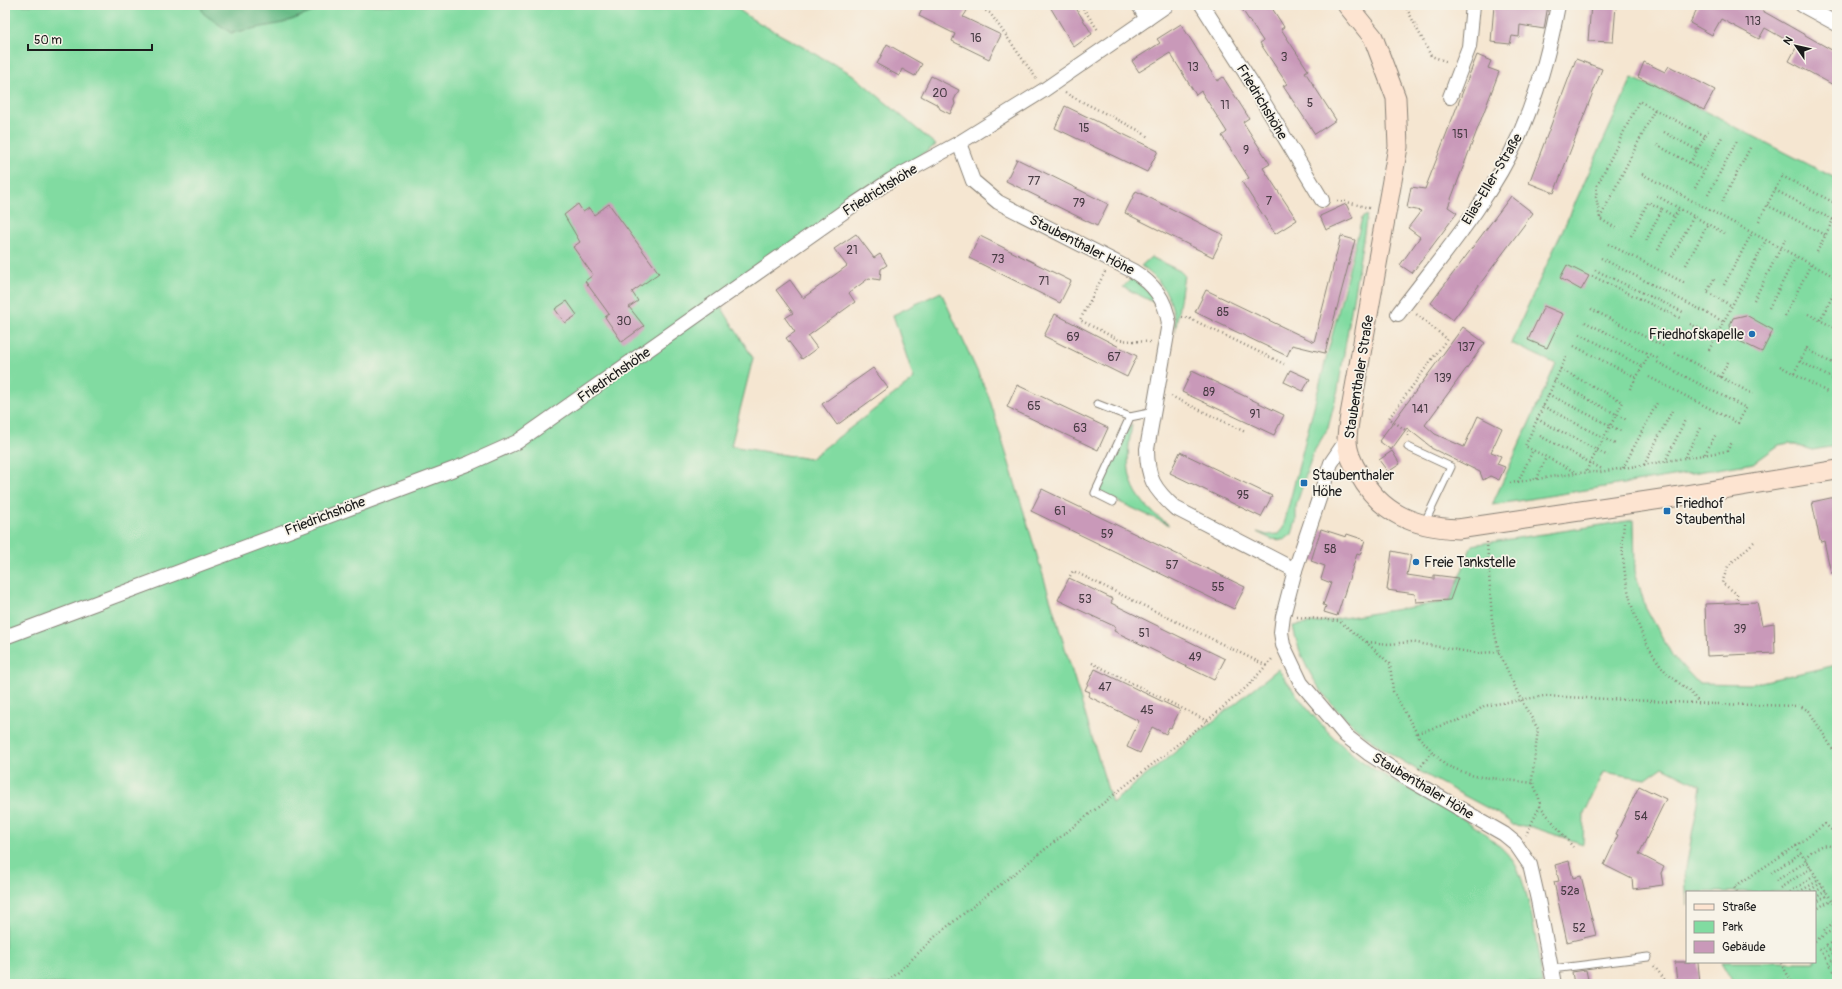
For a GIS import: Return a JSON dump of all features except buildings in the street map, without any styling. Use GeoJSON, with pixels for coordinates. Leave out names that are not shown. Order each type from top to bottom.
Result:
{"type":"FeatureCollection","features":[{"type":"Feature","properties":{"kind":"main road","name":"Staubenthaler Straße"},"geometry":{"type":"LineString","coordinates":[[1348,5],[1373,37],[1396,98],[1398,147],[1346,441],[1353,465],[1367,489],[1384,506],[1405,519],[1424,525],[1458,529],[1837,470]]}},
{"type":"Feature","properties":{"kind":"street"},"geometry":{"type":"LineString","coordinates":[[1139,5],[1147,19]]}},
{"type":"Feature","properties":{"kind":"street","name":"Friedrichshöhe"},"geometry":{"type":"LineString","coordinates":[[5,637],[498,452],[517,442],[852,206],[891,180],[960,143],[1047,88],[1167,5]]}},
{"type":"Feature","properties":{"kind":"street","name":"Friedrichshöhe"},"geometry":{"type":"LineString","coordinates":[[1202,5],[1255,88],[1322,200]]}},
{"type":"Feature","properties":{"kind":"street"},"geometry":{"type":"LineString","coordinates":[[1450,97],[1469,47],[1473,5]]}},
{"type":"Feature","properties":{"kind":"street","name":"Elias-Eller-Straße"},"geometry":{"type":"LineString","coordinates":[[1401,310],[1472,217],[1501,170],[1519,136],[1533,100],[1554,28],[1558,5]]}},
{"type":"Feature","properties":{"kind":"street"},"geometry":{"type":"LineString","coordinates":[[1802,5],[1837,24]]}},
{"type":"Feature","properties":{"kind":"street","name":"Staubenthaler Höhe"},"geometry":{"type":"LineString","coordinates":[[960,143],[974,181],[998,202],[1133,271],[1150,283],[1160,295],[1168,315],[1169,323],[1167,343],[1147,449],[1147,466],[1152,483],[1162,497],[1175,508],[1295,570]]}},
{"type":"Feature","properties":{"kind":"street","name":"Staubenthaler Höhe"},"geometry":{"type":"LineString","coordinates":[[1346,441],[1331,463],[1295,570],[1283,616],[1281,632],[1283,645],[1301,683],[1346,736],[1368,753],[1410,780],[1504,834],[1516,843],[1530,865],[1554,984]]}},
{"type":"Feature","properties":{"kind":"lane"},"geometry":{"type":"LineString","coordinates":[[1097,404],[1130,417],[1154,412]]}},
{"type":"Feature","properties":{"kind":"lane"},"geometry":{"type":"LineString","coordinates":[[1113,502],[1095,493],[1130,417]]}},
{"type":"Feature","properties":{"kind":"lane"},"geometry":{"type":"LineString","coordinates":[[1408,447],[1450,467],[1424,525]]}},
{"type":"Feature","properties":{"kind":"lane"},"geometry":{"type":"LineString","coordinates":[[1552,969],[1648,957]]}},
{"type":"Feature","properties":{"kind":"path"},"geometry":{"type":"LineString","coordinates":[[975,5],[990,13],[1047,88],[1140,131],[1148,137]]}},
{"type":"Feature","properties":{"kind":"path"},"geometry":{"type":"LineString","coordinates":[[1081,5],[1098,30]]}},
{"type":"Feature","properties":{"kind":"path"},"geometry":{"type":"LineString","coordinates":[[1405,5],[1431,56],[1461,68]]}},
{"type":"Feature","properties":{"kind":"path"},"geometry":{"type":"LineString","coordinates":[[1600,219],[1596,197],[1597,186],[1639,101],[1705,136]]}},
{"type":"Feature","properties":{"kind":"path"},"geometry":{"type":"LineString","coordinates":[[1600,219],[1655,109]]}},
{"type":"Feature","properties":{"kind":"path"},"geometry":{"type":"LineString","coordinates":[[1690,164],[1708,130]]}},
{"type":"Feature","properties":{"kind":"path"},"geometry":{"type":"LineString","coordinates":[[1664,132],[1698,150]]}},
{"type":"Feature","properties":{"kind":"path"},"geometry":{"type":"LineString","coordinates":[[1695,188],[1722,137]]}},
{"type":"Feature","properties":{"kind":"path"},"geometry":{"type":"LineString","coordinates":[[1708,195],[1738,139]]}},
{"type":"Feature","properties":{"kind":"path"},"geometry":{"type":"LineString","coordinates":[[1657,146],[1704,171]]}},
{"type":"Feature","properties":{"kind":"path"},"geometry":{"type":"LineString","coordinates":[[1722,202],[1751,146]]}},
{"type":"Feature","properties":{"kind":"path"},"geometry":{"type":"LineString","coordinates":[[1759,221],[1784,172]]}},
{"type":"Feature","properties":{"kind":"path"},"geometry":{"type":"LineString","coordinates":[[1642,174],[1837,278]]}},
{"type":"Feature","properties":{"kind":"path"},"geometry":{"type":"LineString","coordinates":[[1782,176],[1837,204]]}},
{"type":"Feature","properties":{"kind":"path"},"geometry":{"type":"LineString","coordinates":[[1775,190],[1833,220]]}},
{"type":"Feature","properties":{"kind":"path"},"geometry":{"type":"LineString","coordinates":[[1657,196],[1724,233]]}},
{"type":"Feature","properties":{"kind":"path"},"geometry":{"type":"LineString","coordinates":[[1322,200],[1347,202],[1387,214]]}},
{"type":"Feature","properties":{"kind":"path"},"geometry":{"type":"LineString","coordinates":[[1631,236],[1648,202],[1675,216]]}},
{"type":"Feature","properties":{"kind":"path"},"geometry":{"type":"LineString","coordinates":[[1768,205],[1825,235]]}},
{"type":"Feature","properties":{"kind":"path"},"geometry":{"type":"LineString","coordinates":[[1658,250],[1679,208]]}},
{"type":"Feature","properties":{"kind":"path"},"geometry":{"type":"LineString","coordinates":[[1645,243],[1662,209]]}},
{"type":"Feature","properties":{"kind":"path"},"geometry":{"type":"LineString","coordinates":[[1817,252],[1837,212]]}},
{"type":"Feature","properties":{"kind":"path"},"geometry":{"type":"LineString","coordinates":[[1672,257],[1694,216]]}},
{"type":"Feature","properties":{"kind":"path"},"geometry":{"type":"LineString","coordinates":[[1600,219],[1616,228]]}},
{"type":"Feature","properties":{"kind":"path"},"geometry":{"type":"LineString","coordinates":[[1686,265],[1708,224]]}},
{"type":"Feature","properties":{"kind":"path"},"geometry":{"type":"LineString","coordinates":[[1724,285],[1752,233]]}},
{"type":"Feature","properties":{"kind":"path"},"geometry":{"type":"LineString","coordinates":[[1754,300],[1787,236]]}},
{"type":"Feature","properties":{"kind":"path"},"geometry":{"type":"LineString","coordinates":[[1709,350],[1766,240]]}},
{"type":"Feature","properties":{"kind":"path"},"geometry":{"type":"LineString","coordinates":[[1608,244],[1685,283]]}},
{"type":"Feature","properties":{"kind":"path"},"geometry":{"type":"LineString","coordinates":[[1769,308],[1796,256]]}},
{"type":"Feature","properties":{"kind":"path"},"geometry":{"type":"LineString","coordinates":[[1601,258],[1724,322]]}},
{"type":"Feature","properties":{"kind":"path"},"geometry":{"type":"LineString","coordinates":[[1111,260],[1080,320],[1119,340],[1167,343]]}},
{"type":"Feature","properties":{"kind":"path"},"geometry":{"type":"LineString","coordinates":[[1785,316],[1811,264]]}},
{"type":"Feature","properties":{"kind":"path"},"geometry":{"type":"LineString","coordinates":[[1595,270],[1683,312]]}},
{"type":"Feature","properties":{"kind":"path"},"geometry":{"type":"LineString","coordinates":[[1592,276],[1680,318]]}},
{"type":"Feature","properties":{"kind":"path"},"geometry":{"type":"LineString","coordinates":[[1714,279],[1707,292],[1732,306]]}},
{"type":"Feature","properties":{"kind":"path"},"geometry":{"type":"LineString","coordinates":[[1820,320],[1836,294],[1837,288]]}},
{"type":"Feature","properties":{"kind":"path"},"geometry":{"type":"LineString","coordinates":[[1591,309],[1665,347]]}},
{"type":"Feature","properties":{"kind":"path"},"geometry":{"type":"LineString","coordinates":[[1401,310],[1447,339],[1389,418],[1408,432],[1408,447]]}},
{"type":"Feature","properties":{"kind":"path"},"geometry":{"type":"LineString","coordinates":[[1808,314],[1837,329]]}},
{"type":"Feature","properties":{"kind":"path"},"geometry":{"type":"LineString","coordinates":[[1168,315],[1192,319],[1284,364]]}},
{"type":"Feature","properties":{"kind":"path"},"geometry":{"type":"LineString","coordinates":[[1585,322],[1649,354],[1658,361],[1746,408],[1738,423],[1649,377]]}},
{"type":"Feature","properties":{"kind":"path"},"geometry":{"type":"LineString","coordinates":[[1690,324],[1716,337]]}},
{"type":"Feature","properties":{"kind":"path"},"geometry":{"type":"LineString","coordinates":[[1580,334],[1643,367]]}},
{"type":"Feature","properties":{"kind":"path"},"geometry":{"type":"LineString","coordinates":[[1574,346],[1636,378]]}},
{"type":"Feature","properties":{"kind":"path"},"geometry":{"type":"LineString","coordinates":[[1794,373],[1808,346]]}},
{"type":"Feature","properties":{"kind":"path"},"geometry":{"type":"LineString","coordinates":[[1806,349],[1834,364]]}},
{"type":"Feature","properties":{"kind":"path"},"geometry":{"type":"LineString","coordinates":[[1630,390],[1649,354]]}},
{"type":"Feature","properties":{"kind":"path"},"geometry":{"type":"LineString","coordinates":[[1675,354],[1753,394]]}},
{"type":"Feature","properties":{"kind":"path"},"geometry":{"type":"LineString","coordinates":[[1566,356],[1525,446],[1577,474]]}},
{"type":"Feature","properties":{"kind":"path"},"geometry":{"type":"LineString","coordinates":[[1720,377],[1729,360]]}},
{"type":"Feature","properties":{"kind":"path"},"geometry":{"type":"LineString","coordinates":[[1800,361],[1835,380]]}},
{"type":"Feature","properties":{"kind":"path"},"geometry":{"type":"LineString","coordinates":[[1780,366],[1829,393]]}},
{"type":"Feature","properties":{"kind":"path"},"geometry":{"type":"LineString","coordinates":[[1560,369],[1623,402],[1585,473]]}},
{"type":"Feature","properties":{"kind":"path"},"geometry":{"type":"LineString","coordinates":[[1554,381],[1627,420]]}},
{"type":"Feature","properties":{"kind":"path"},"geometry":{"type":"LineString","coordinates":[[1548,394],[1621,431]]}},
{"type":"Feature","properties":{"kind":"path"},"geometry":{"type":"LineString","coordinates":[[1177,399],[1245,432]]}},
{"type":"Feature","properties":{"kind":"path"},"geometry":{"type":"LineString","coordinates":[[1623,468],[1657,403]]}},
{"type":"Feature","properties":{"kind":"path"},"geometry":{"type":"LineString","coordinates":[[1543,406],[1615,444]]}},
{"type":"Feature","properties":{"kind":"path"},"geometry":{"type":"LineString","coordinates":[[1644,465],[1672,411]]}},
{"type":"Feature","properties":{"kind":"path"},"geometry":{"type":"LineString","coordinates":[[1664,462],[1686,418]]}},
{"type":"Feature","properties":{"kind":"path"},"geometry":{"type":"LineString","coordinates":[[1537,419],[1608,456]]}},
{"type":"Feature","properties":{"kind":"path"},"geometry":{"type":"LineString","coordinates":[[1685,458],[1702,426]]}},
{"type":"Feature","properties":{"kind":"path"},"geometry":{"type":"LineString","coordinates":[[1705,455],[1716,434]]}},
{"type":"Feature","properties":{"kind":"path"},"geometry":{"type":"LineString","coordinates":[[1540,436],[1602,469]]}},
{"type":"Feature","properties":{"kind":"path"},"geometry":{"type":"LineString","coordinates":[[1510,484],[1664,462],[1727,451],[1732,442]]}},
{"type":"Feature","properties":{"kind":"path"},"geometry":{"type":"LineString","coordinates":[[1518,482],[1533,450]]}},
{"type":"Feature","properties":{"kind":"path"},"geometry":{"type":"LineString","coordinates":[[1537,479],[1546,457]]}},
{"type":"Feature","properties":{"kind":"path"},"geometry":{"type":"LineString","coordinates":[[1625,504],[1622,555],[1629,596],[1636,618],[1652,654],[1663,669],[1686,687],[1699,703]]}},
{"type":"Feature","properties":{"kind":"path"},"geometry":{"type":"LineString","coordinates":[[1488,525],[1488,582],[1492,620],[1499,652],[1521,700],[1538,729],[1533,782],[1540,798],[1540,806],[1526,834],[1516,843]]}},
{"type":"Feature","properties":{"kind":"path"},"geometry":{"type":"LineString","coordinates":[[1737,603],[1737,594],[1722,583],[1728,566],[1755,541]]}},
{"type":"Feature","properties":{"kind":"path"},"geometry":{"type":"LineString","coordinates":[[1070,576],[1073,571],[1267,666]]}},
{"type":"Feature","properties":{"kind":"path"},"geometry":{"type":"LineString","coordinates":[[1283,616],[1339,621],[1366,642],[1390,664],[1393,691],[1417,733],[1432,752],[1445,765],[1474,776],[1533,782]]}},
{"type":"Feature","properties":{"kind":"path"},"geometry":{"type":"LineString","coordinates":[[1366,642],[1389,644],[1411,642],[1475,653],[1499,652]]}},
{"type":"Feature","properties":{"kind":"path"},"geometry":{"type":"LineString","coordinates":[[886,984],[938,934],[1207,721],[1249,685],[1267,666],[1283,645]]}},
{"type":"Feature","properties":{"kind":"path"},"geometry":{"type":"LineString","coordinates":[[1092,663],[1207,721]]}},
{"type":"Feature","properties":{"kind":"path"},"geometry":{"type":"LineString","coordinates":[[1417,733],[1469,717],[1484,706],[1544,696],[1800,706],[1809,711],[1837,756]]}},
{"type":"Feature","properties":{"kind":"path"},"geometry":{"type":"LineString","coordinates":[[1410,780],[1432,752]]}},
{"type":"Feature","properties":{"kind":"path"},"geometry":{"type":"LineString","coordinates":[[1540,806],[1573,847]]}},
{"type":"Feature","properties":{"kind":"path"},"geometry":{"type":"LineString","coordinates":[[1736,891],[1734,887],[1796,846],[1825,824],[1837,835]]}},
{"type":"Feature","properties":{"kind":"path"},"geometry":{"type":"LineString","coordinates":[[1776,881],[1806,860],[1814,848],[1826,845],[1837,849]]}},
{"type":"Feature","properties":{"kind":"path"},"geometry":{"type":"LineString","coordinates":[[1796,846],[1837,908]]}},
{"type":"Feature","properties":{"kind":"path"},"geometry":{"type":"LineString","coordinates":[[1771,873],[1801,853]]}},
{"type":"Feature","properties":{"kind":"path"},"geometry":{"type":"LineString","coordinates":[[1780,888],[1811,868]]}},
{"type":"Feature","properties":{"kind":"path"},"geometry":{"type":"LineString","coordinates":[[1792,891],[1816,875]]}},
{"type":"Feature","properties":{"kind":"path"},"geometry":{"type":"LineString","coordinates":[[1801,891],[1819,880]]}},
{"type":"Feature","properties":{"kind":"path"},"geometry":{"type":"LineString","coordinates":[[1809,891],[1821,883]]}},
{"type":"Feature","properties":{"kind":"path"},"geometry":{"type":"LineString","coordinates":[[1816,891],[1823,887]]}},
{"type":"Feature","properties":{"kind":"path"},"geometry":{"type":"LineString","coordinates":[[1816,897],[1826,891]]}},
{"type":"Feature","properties":{"kind":"path"},"geometry":{"type":"LineString","coordinates":[[1816,902],[1828,895]]}},
{"type":"Feature","properties":{"kind":"path"},"geometry":{"type":"LineString","coordinates":[[1816,909],[1830,900]]}},
{"type":"Feature","properties":{"kind":"path"},"geometry":{"type":"LineString","coordinates":[[1829,932],[1822,930],[1837,919]]}},
{"type":"Feature","properties":{"kind":"path"},"geometry":{"type":"LineString","coordinates":[[1816,940],[1837,928]]}},
{"type":"Feature","properties":{"kind":"path"},"geometry":{"type":"LineString","coordinates":[[1819,950],[1837,939]]}},
{"type":"Feature","properties":{"kind":"path"},"geometry":{"type":"LineString","coordinates":[[1822,954],[1837,945]]}},
{"type":"Feature","properties":{"kind":"path"},"geometry":{"type":"LineString","coordinates":[[1825,958],[1837,951]]}},
{"type":"Feature","properties":{"kind":"path"},"geometry":{"type":"LineString","coordinates":[[1648,957],[1668,984]]}},
{"type":"Feature","properties":{"kind":"path"},"geometry":{"type":"LineString","coordinates":[[1828,963],[1837,957]]}},
{"type":"Feature","properties":{"kind":"path"},"geometry":{"type":"LineString","coordinates":[[1830,966],[1837,962]]}},
{"type":"Feature","properties":{"kind":"path"},"geometry":{"type":"LineString","coordinates":[[1782,963],[1794,984]]}},
{"type":"Feature","properties":{"kind":"path"},"geometry":{"type":"LineString","coordinates":[[1833,971],[1837,969]]}},
{"type":"Feature","properties":{"kind":"path"},"geometry":{"type":"LineString","coordinates":[[1782,984],[1786,978]]}},
{"type":"Feature","properties":{"kind":"green space"},"geometry":{"type":"Polygon","coordinates":[[[5,5],[200,5],[204,14],[283,23],[331,5],[732,5],[752,19],[852,74],[936,145],[889,177],[720,305],[753,358],[731,446],[810,459],[914,379],[893,315],[941,292],[989,397],[1112,803],[1278,669],[1310,712],[1334,738],[1348,750],[1377,771],[1468,822],[1501,847],[1513,861],[1519,871],[1524,885],[1536,938],[1542,984],[5,984],[5,5]]]}},
{"type":"Feature","properties":{"kind":"green space"},"geometry":{"type":"Polygon","coordinates":[[[200,5],[331,5],[283,23],[231,33],[204,14],[200,5]]]}},
{"type":"Feature","properties":{"kind":"green space"},"geometry":{"type":"Polygon","coordinates":[[[1632,78],[1679,98],[1837,179],[1837,446],[1812,450],[1789,443],[1779,445],[1754,463],[1492,505],[1556,364],[1511,343],[1632,78]]]}},
{"type":"Feature","properties":{"kind":"green space"},"geometry":{"type":"Polygon","coordinates":[[[1367,215],[1338,389],[1328,428],[1313,453],[1296,506],[1296,521],[1292,534],[1284,540],[1271,539],[1257,532],[1267,535],[1278,534],[1283,528],[1362,218],[1367,215]]]}},
{"type":"Feature","properties":{"kind":"green space"},"geometry":{"type":"Polygon","coordinates":[[[1151,257],[1180,271],[1184,275],[1175,333],[1175,322],[1171,303],[1163,287],[1141,266],[1151,257]]]}},
{"type":"Feature","properties":{"kind":"green space"},"geometry":{"type":"Polygon","coordinates":[[[1132,278],[1148,291],[1155,303],[1123,287],[1132,278]]]}},
{"type":"Feature","properties":{"kind":"green space"},"geometry":{"type":"Polygon","coordinates":[[[1132,425],[1128,457],[1132,482],[1137,493],[1145,504],[1169,525],[1100,493],[1099,489],[1129,427],[1132,425]]]}},
{"type":"Feature","properties":{"kind":"green space"},"geometry":{"type":"Polygon","coordinates":[[[1634,520],[1635,571],[1645,606],[1672,655],[1698,683],[1752,684],[1836,665],[1837,984],[1734,984],[1722,963],[1816,963],[1816,891],[1686,891],[1685,873],[1701,786],[1663,767],[1646,779],[1604,772],[1584,814],[1583,844],[1532,827],[1513,825],[1502,816],[1405,763],[1374,742],[1346,719],[1322,692],[1304,661],[1293,626],[1450,601],[1472,545],[1634,520]]]}},
{"type":"Feature","properties":{"kind":"place","name":"Friedhofskapelle"},"geometry":{"type":"Point","coordinates":[1752,334]}},
{"type":"Feature","properties":{"kind":"place","name":"Staubenthaler Höhe"},"geometry":{"type":"Point","coordinates":[1304,483]}},
{"type":"Feature","properties":{"kind":"place","name":"Friedhof Staubenthal"},"geometry":{"type":"Point","coordinates":[1667,511]}},
{"type":"Feature","properties":{"kind":"place","name":"Freie Tankstelle"},"geometry":{"type":"Point","coordinates":[1416,562]}}]}
